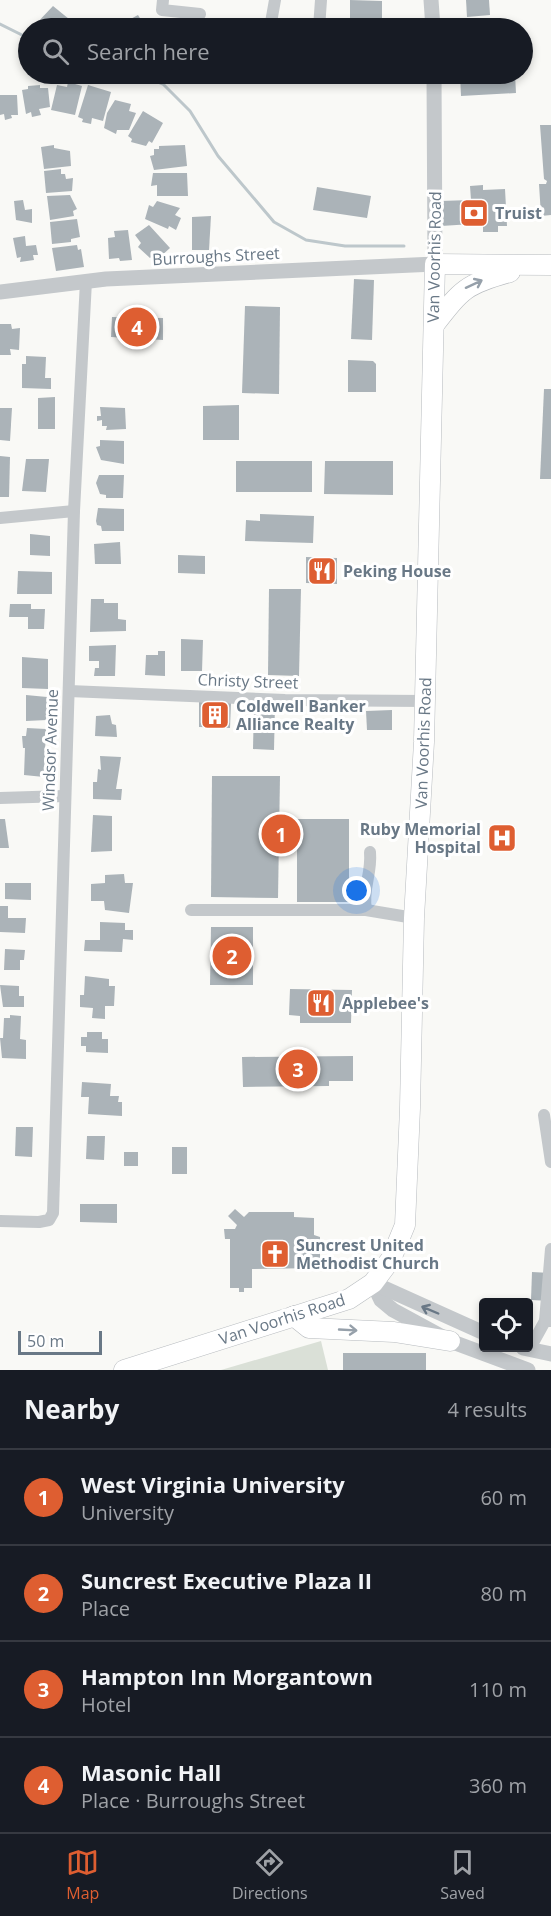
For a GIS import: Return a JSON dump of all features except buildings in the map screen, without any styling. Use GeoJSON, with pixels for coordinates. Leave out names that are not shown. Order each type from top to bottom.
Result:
{"type":"FeatureCollection","features":[{"type":"Feature","properties":{"kind":"main road"},"geometry":{"type":"LineString","coordinates":[[435,264],[543,265]]}},
{"type":"Feature","properties":{"kind":"main road","name":"Van Voorhis Road"},"geometry":{"type":"LineString","coordinates":[[124,1370],[349,1299],[373,1283],[391,1259],[405,1225],[414,918],[425,701],[435,264]]}},
{"type":"Feature","properties":{"kind":"main road"},"geometry":{"type":"LineString","coordinates":[[434,325],[463,289],[476,282],[543,265]]}},
{"type":"Feature","properties":{"kind":"main road"},"geometry":{"type":"LineString","coordinates":[[294,1316],[309,1328],[394,1332],[450,1341]]}},
{"type":"Feature","properties":{"kind":"street"},"geometry":{"type":"LineString","coordinates":[[163,0],[162,10],[200,14]]}},
{"type":"Feature","properties":{"kind":"street"},"geometry":{"type":"LineString","coordinates":[[272,18],[275,0]]}},
{"type":"Feature","properties":{"kind":"street"},"geometry":{"type":"LineString","coordinates":[[320,18],[321,0]]}},
{"type":"Feature","properties":{"kind":"street"},"geometry":{"type":"LineString","coordinates":[[431,0],[432,18]]}},
{"type":"Feature","properties":{"kind":"street","name":"Van Voorhis Road"},"geometry":{"type":"LineString","coordinates":[[434,84],[435,264]]}},
{"type":"Feature","properties":{"kind":"street","name":"Burroughs Street"},"geometry":{"type":"LineString","coordinates":[[0,292],[86,281],[435,264]]}},
{"type":"Feature","properties":{"kind":"street","name":"Windsor Avenue"},"geometry":{"type":"LineString","coordinates":[[0,1221],[39,1222],[49,1220],[53,1213],[74,511],[86,281]]}},
{"type":"Feature","properties":{"kind":"street"},"geometry":{"type":"LineString","coordinates":[[0,518],[74,511]]}},
{"type":"Feature","properties":{"kind":"street","name":"Christy Street"},"geometry":{"type":"LineString","coordinates":[[69,691],[285,700],[425,701]]}},
{"type":"Feature","properties":{"kind":"street"},"geometry":{"type":"LineString","coordinates":[[0,798],[65,796]]}},
{"type":"Feature","properties":{"kind":"street"},"geometry":{"type":"LineString","coordinates":[[366,910],[363,892],[372,868],[370,852]]}},
{"type":"Feature","properties":{"kind":"street"},"geometry":{"type":"LineString","coordinates":[[230,897],[231,910]]}},
{"type":"Feature","properties":{"kind":"street"},"geometry":{"type":"LineString","coordinates":[[191,910],[366,910],[414,918]]}},
{"type":"Feature","properties":{"kind":"street"},"geometry":{"type":"LineString","coordinates":[[544,1115],[551,1162]]}},
{"type":"Feature","properties":{"kind":"street"},"geometry":{"type":"LineString","coordinates":[[533,1339],[548,1321],[551,1249]]}},
{"type":"Feature","properties":{"kind":"street"},"geometry":{"type":"LineString","coordinates":[[373,1283],[479,1331]]}},
{"type":"Feature","properties":{"kind":"street"},"geometry":{"type":"LineString","coordinates":[[373,1283],[381,1300],[393,1310],[450,1341],[528,1370]]}},
{"type":"Feature","properties":{"kind":"street"},"geometry":{"type":"LineString","coordinates":[[533,1350],[551,1354]]}},
{"type":"Feature","properties":{"kind":"shaded area"},"geometry":{"type":"Polygon","coordinates":[[[321,1341],[328,1370],[221,1370],[321,1341]]]}},
{"type":"Feature","properties":{"kind":"waterway"},"geometry":{"type":"LineString","coordinates":[[0,24],[18,33]]}},
{"type":"Feature","properties":{"kind":"waterway"},"geometry":{"type":"LineString","coordinates":[[163,84],[190,111],[218,156],[274,222],[306,240],[345,246],[404,246]]}},
{"type":"Feature","properties":{"kind":"place","name":"Truist"},"geometry":{"type":"Point","coordinates":[474,213]}},
{"type":"Feature","properties":{"kind":"place","name":"Masonic Hall"},"geometry":{"type":"Point","coordinates":[137,327]}},
{"type":"Feature","properties":{"kind":"place","name":"Peking House"},"geometry":{"type":"Point","coordinates":[322,571]}},
{"type":"Feature","properties":{"kind":"place","name":"Coldwell Banker Alliance Realty"},"geometry":{"type":"Point","coordinates":[215,715]}},
{"type":"Feature","properties":{"kind":"place","name":"West Virginia University"},"geometry":{"type":"Point","coordinates":[281,834]}},
{"type":"Feature","properties":{"kind":"place","name":"Ruby Memorial Hospital"},"geometry":{"type":"Point","coordinates":[502,838]}},
{"type":"Feature","properties":{"kind":"place","name":"Suncrest Executive Plaza II"},"geometry":{"type":"Point","coordinates":[232,956]}},
{"type":"Feature","properties":{"kind":"place","name":"Applebee's"},"geometry":{"type":"Point","coordinates":[321,1003]}},
{"type":"Feature","properties":{"kind":"place","name":"Hampton Inn Morgantown"},"geometry":{"type":"Point","coordinates":[298,1069]}},
{"type":"Feature","properties":{"kind":"place","name":"Suncrest United Methodist Church"},"geometry":{"type":"Point","coordinates":[275,1254]}}]}
